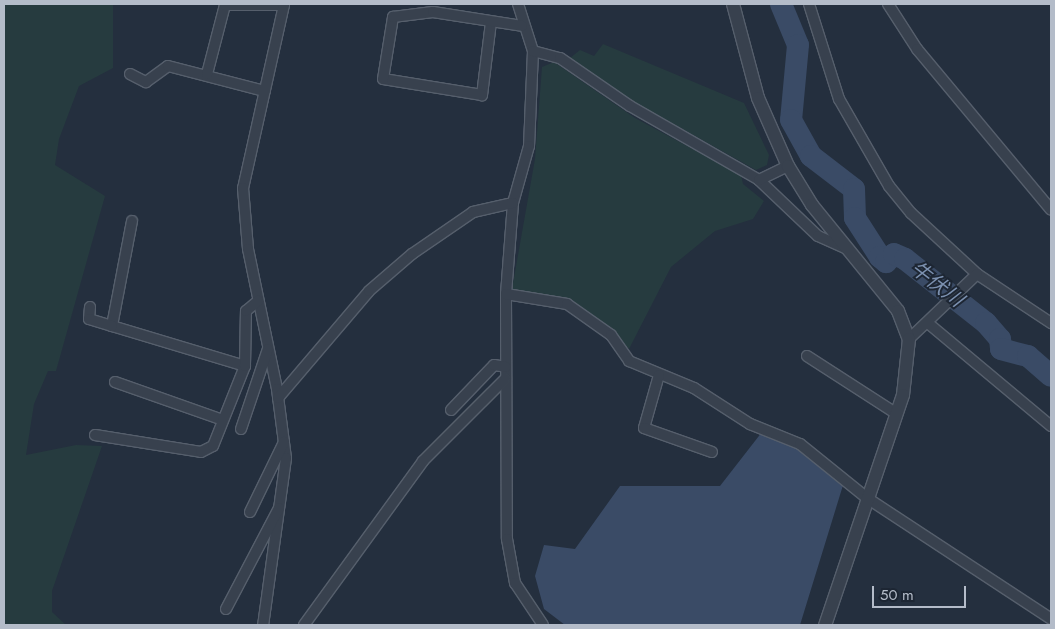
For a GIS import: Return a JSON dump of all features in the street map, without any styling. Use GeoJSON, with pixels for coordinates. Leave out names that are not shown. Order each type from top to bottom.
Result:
{"type":"FeatureCollection","features":[{"type":"Feature","properties":{"kind":"street"},"geometry":{"type":"LineString","coordinates":[[518,4],[522,26],[533,51],[529,146],[513,203],[506,294],[507,540],[515,583],[543,625]]}},
{"type":"Feature","properties":{"kind":"street"},"geometry":{"type":"LineString","coordinates":[[733,4],[758,98],[788,166],[845,248],[898,311],[909,339],[910,365],[897,414],[825,625]]}},
{"type":"Feature","properties":{"kind":"street"},"geometry":{"type":"LineString","coordinates":[[809,4],[822,54],[856,134],[911,213],[975,276],[1051,324]]}},
{"type":"Feature","properties":{"kind":"street"},"geometry":{"type":"LineString","coordinates":[[888,4],[917,49],[1051,210]]}},
{"type":"Feature","properties":{"kind":"street"},"geometry":{"type":"LineString","coordinates":[[207,74],[225,5],[284,5],[243,188],[243,220],[278,398],[284,442],[281,506],[263,625]]}},
{"type":"Feature","properties":{"kind":"street"},"geometry":{"type":"LineString","coordinates":[[491,22],[482,96],[383,79],[393,17],[432,12],[522,26]]}},
{"type":"Feature","properties":{"kind":"street"},"geometry":{"type":"LineString","coordinates":[[533,51],[560,58],[630,106],[759,180],[818,236],[845,248]]}},
{"type":"Feature","properties":{"kind":"street"},"geometry":{"type":"LineString","coordinates":[[130,74],[146,82],[168,66],[207,74],[265,91]]}},
{"type":"Feature","properties":{"kind":"street"},"geometry":{"type":"LineString","coordinates":[[759,180],[788,166]]}},
{"type":"Feature","properties":{"kind":"street"},"geometry":{"type":"LineString","coordinates":[[278,398],[369,291],[412,254],[473,212],[513,203]]}},
{"type":"Feature","properties":{"kind":"street"},"geometry":{"type":"LineString","coordinates":[[112,326],[132,221]]}},
{"type":"Feature","properties":{"kind":"street"},"geometry":{"type":"LineString","coordinates":[[909,339],[931,321],[975,276]]}},
{"type":"Feature","properties":{"kind":"street"},"geometry":{"type":"LineString","coordinates":[[506,294],[567,304],[611,335],[629,361],[694,388],[750,424],[800,444],[867,498],[1051,619]]}},
{"type":"Feature","properties":{"kind":"street"},"geometry":{"type":"LineString","coordinates":[[95,435],[201,452],[212,446],[245,366],[246,311],[258,301]]}},
{"type":"Feature","properties":{"kind":"street"},"geometry":{"type":"LineString","coordinates":[[90,307],[88,319],[245,366]]}},
{"type":"Feature","properties":{"kind":"street"},"geometry":{"type":"LineString","coordinates":[[931,321],[1051,426]]}},
{"type":"Feature","properties":{"kind":"street"},"geometry":{"type":"LineString","coordinates":[[241,430],[268,349]]}},
{"type":"Feature","properties":{"kind":"street"},"geometry":{"type":"LineString","coordinates":[[807,356],[897,414]]}},
{"type":"Feature","properties":{"kind":"street"},"geometry":{"type":"LineString","coordinates":[[451,410],[494,365],[506,367]]}},
{"type":"Feature","properties":{"kind":"street"},"geometry":{"type":"LineString","coordinates":[[659,375],[644,428],[712,452]]}},
{"type":"Feature","properties":{"kind":"street"},"geometry":{"type":"LineString","coordinates":[[304,625],[423,461],[506,378]]}},
{"type":"Feature","properties":{"kind":"street"},"geometry":{"type":"LineString","coordinates":[[115,382],[223,420]]}},
{"type":"Feature","properties":{"kind":"street"},"geometry":{"type":"LineString","coordinates":[[250,512],[284,442]]}},
{"type":"Feature","properties":{"kind":"street"},"geometry":{"type":"LineString","coordinates":[[226,609],[281,506]]}},
{"type":"Feature","properties":{"kind":"green space"},"geometry":{"type":"Polygon","coordinates":[[[4,4],[113,4],[113,68],[79,86],[59,139],[55,165],[105,196],[56,371],[48,371],[34,404],[26,455],[76,445],[102,446],[52,591],[52,612],[66,625],[4,625],[4,4]]]}},
{"type":"Feature","properties":{"kind":"green space"},"geometry":{"type":"Polygon","coordinates":[[[603,44],[744,103],[769,155],[767,165],[756,170],[627,98],[570,58],[580,50],[594,56],[603,44]]]}},
{"type":"Feature","properties":{"kind":"green space"},"geometry":{"type":"Polygon","coordinates":[[[554,62],[635,118],[741,175],[743,184],[764,201],[753,219],[715,231],[671,267],[629,349],[612,330],[573,302],[512,289],[535,159],[542,67],[554,62]]]}},
{"type":"Feature","properties":{"kind":"water"},"geometry":{"type":"Polygon","coordinates":[[[762,432],[798,447],[844,482],[800,625],[565,625],[544,609],[535,576],[544,545],[575,549],[620,486],[720,486],[762,432]]]}},
{"type":"Feature","properties":{"kind":"waterway","name":"牛伏川"},"geometry":{"type":"LineString","coordinates":[[781,4],[798,45],[791,120],[811,156],[854,189],[855,218],[880,257],[886,262],[894,254],[905,259],[986,323],[1000,339],[1001,349],[1028,356],[1051,376]]}}]}
